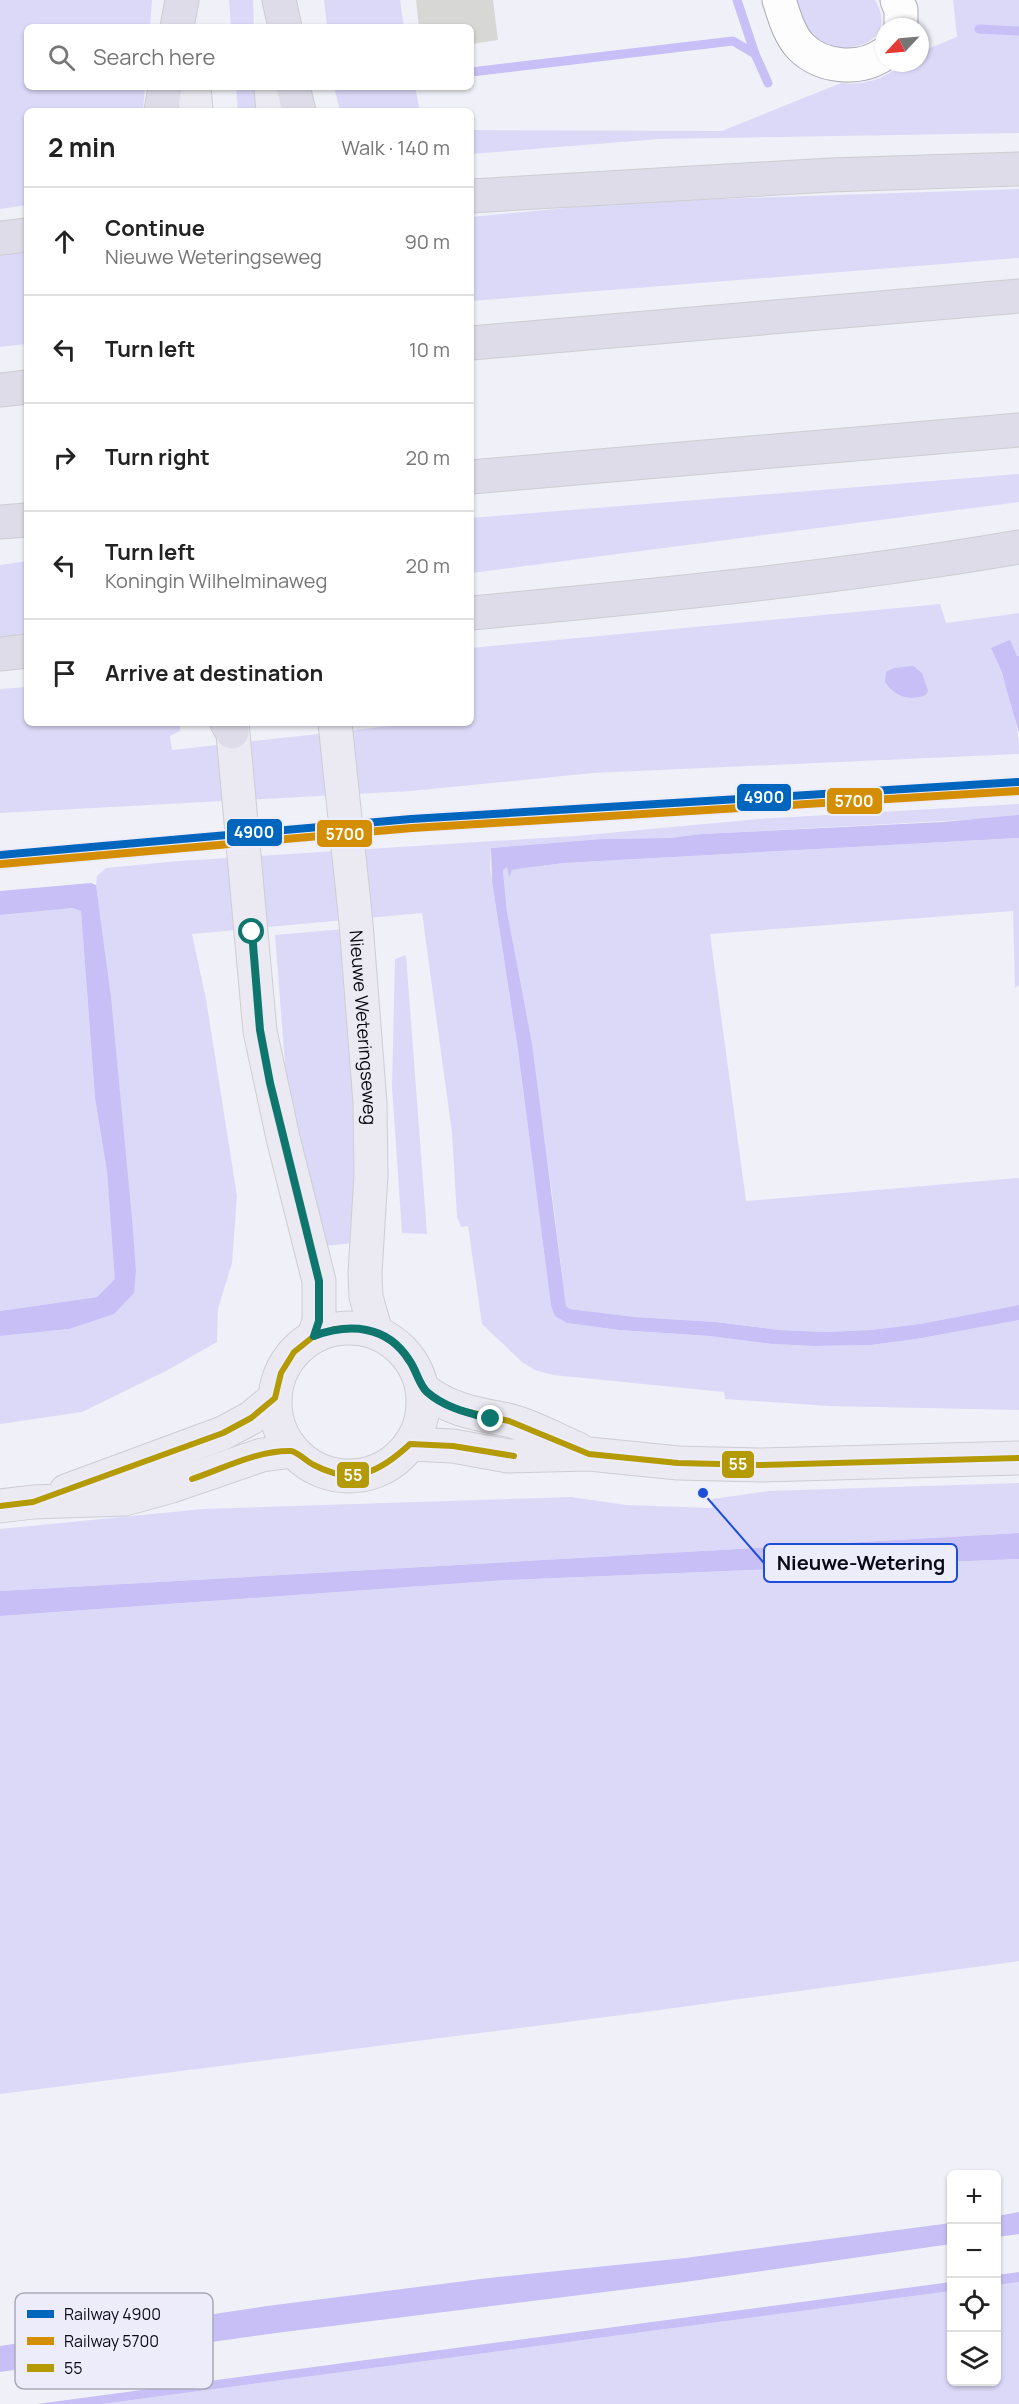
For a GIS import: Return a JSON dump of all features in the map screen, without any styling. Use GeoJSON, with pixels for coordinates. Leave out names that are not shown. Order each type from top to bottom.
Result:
{"type":"FeatureCollection","features":[{"type":"Feature","properties":{"kind":"highway"},"geometry":{"type":"LineString","coordinates":[[178,24],[184,0]]}},
{"type":"Feature","properties":{"kind":"highway"},"geometry":{"type":"LineString","coordinates":[[279,0],[284,24]]}},
{"type":"Feature","properties":{"kind":"highway"},"geometry":{"type":"LineString","coordinates":[[162,108],[164,90]]}},
{"type":"Feature","properties":{"kind":"highway"},"geometry":{"type":"LineString","coordinates":[[294,90],[297,108]]}},
{"type":"Feature","properties":{"kind":"highway"},"geometry":{"type":"LineString","coordinates":[[474,196],[830,175],[1019,169]]}},
{"type":"Feature","properties":{"kind":"highway"},"geometry":{"type":"LineString","coordinates":[[474,183],[521,192]]}},
{"type":"Feature","properties":{"kind":"highway"},"geometry":{"type":"LineString","coordinates":[[474,343],[1019,296]]}},
{"type":"Feature","properties":{"kind":"highway"},"geometry":{"type":"LineString","coordinates":[[0,390],[24,387]]}},
{"type":"Feature","properties":{"kind":"highway"},"geometry":{"type":"LineString","coordinates":[[474,477],[1019,430]]}},
{"type":"Feature","properties":{"kind":"highway"},"geometry":{"type":"LineString","coordinates":[[0,522],[24,520]]}},
{"type":"Feature","properties":{"kind":"highway"},"geometry":{"type":"LineString","coordinates":[[474,613],[683,594],[942,560],[1019,547]]}},
{"type":"Feature","properties":{"kind":"highway"},"geometry":{"type":"LineString","coordinates":[[0,654],[24,651]]}},
{"type":"Feature","properties":{"kind":"main road"},"geometry":{"type":"LineString","coordinates":[[184,0],[188,24]]}},
{"type":"Feature","properties":{"kind":"main road"},"geometry":{"type":"LineString","coordinates":[[268,0],[268,24]]}},
{"type":"Feature","properties":{"kind":"main road"},"geometry":{"type":"LineString","coordinates":[[194,90],[196,108]]}},
{"type":"Feature","properties":{"kind":"main road"},"geometry":{"type":"LineString","coordinates":[[272,90],[273,108]]}},
{"type":"Feature","properties":{"kind":"main road"},"geometry":{"type":"LineString","coordinates":[[230,726],[262,1041],[283,1138],[319,1281],[319,1321],[314,1336]]}},
{"type":"Feature","properties":{"kind":"main road","name":"Nieuwe Weteringseweg"},"geometry":{"type":"LineString","coordinates":[[336,727],[356,923],[370,1103],[371,1175],[365,1257],[366,1297],[376,1332]]}},
{"type":"Feature","properties":{"kind":"main road"},"geometry":{"type":"LineString","coordinates":[[424,1390],[421,1422],[410,1444],[394,1461],[375,1471],[353,1476],[331,1474],[311,1465],[293,1451],[276,1417],[275,1398],[281,1373],[294,1352],[314,1336],[334,1329],[355,1328],[376,1332],[394,1343],[409,1358],[424,1390],[437,1400],[491,1419],[509,1420],[589,1454]]}},
{"type":"Feature","properties":{"kind":"main road"},"geometry":{"type":"LineString","coordinates":[[33,1502],[223,1433],[251,1418],[275,1398]]}},
{"type":"Feature","properties":{"kind":"main road"},"geometry":{"type":"LineString","coordinates":[[410,1444],[453,1446],[508,1456],[589,1454],[678,1463],[760,1465],[1019,1458]]}},
{"type":"Feature","properties":{"kind":"main road"},"geometry":{"type":"LineString","coordinates":[[0,1506],[33,1502],[125,1498],[172,1486],[262,1455],[293,1451]]}},
{"type":"Feature","properties":{"kind":"street"},"geometry":{"type":"LineString","coordinates":[[779,0],[800,46],[815,58],[834,64],[856,64],[875,60]]}},
{"type":"Feature","properties":{"kind":"street"},"geometry":{"type":"LineString","coordinates":[[897,0],[901,18]]}},
{"type":"Feature","properties":{"kind":"shaded area"},"geometry":{"type":"Polygon","coordinates":[[[0,0],[152,0],[150,24],[24,24],[24,90],[145,90],[143,108],[24,108],[24,205],[0,209],[0,0]]]}},
{"type":"Feature","properties":{"kind":"shaded area"},"geometry":{"type":"Polygon","coordinates":[[[229,0],[253,0],[254,24],[231,24],[229,0]]]}},
{"type":"Feature","properties":{"kind":"shaded area"},"geometry":{"type":"Polygon","coordinates":[[[324,0],[400,0],[404,24],[327,24],[324,0]]]}},
{"type":"Feature","properties":{"kind":"shaded area"},"geometry":{"type":"Polygon","coordinates":[[[788,0],[875,0],[881,17],[875,18],[875,36],[871,40],[858,46],[842,48],[826,46],[812,40],[801,31],[788,0]]]}},
{"type":"Feature","properties":{"kind":"shaded area"},"geometry":{"type":"Polygon","coordinates":[[[953,0],[1019,0],[1019,133],[659,139],[474,154],[474,130],[722,131],[841,83],[869,81],[891,72],[929,72],[929,48],[957,37],[953,0]]]}},
{"type":"Feature","properties":{"kind":"shaded area"},"geometry":{"type":"Polygon","coordinates":[[[236,90],[260,90],[262,108],[238,108],[236,90]]]}},
{"type":"Feature","properties":{"kind":"shaded area"},"geometry":{"type":"Polygon","coordinates":[[[335,90],[416,90],[419,108],[339,108],[335,90]]]}},
{"type":"Feature","properties":{"kind":"shaded area"},"geometry":{"type":"Polygon","coordinates":[[[1019,189],[1019,258],[474,301],[474,217],[629,202],[1019,189]]]}},
{"type":"Feature","properties":{"kind":"shaded area"},"geometry":{"type":"Polygon","coordinates":[[[24,245],[24,344],[0,347],[0,249],[24,245]]]}},
{"type":"Feature","properties":{"kind":"shaded area"},"geometry":{"type":"Polygon","coordinates":[[[1019,474],[1019,502],[474,573],[474,518],[1019,474]]]}},
{"type":"Feature","properties":{"kind":"shaded area"},"geometry":{"type":"Polygon","coordinates":[[[24,561],[24,639],[0,641],[0,565],[24,561]]]}},
{"type":"Feature","properties":{"kind":"shaded area"},"geometry":{"type":"Polygon","coordinates":[[[940,604],[946,623],[1019,613],[1019,656],[991,648],[1011,700],[1017,727],[1019,754],[593,773],[411,791],[0,813],[0,689],[24,687],[24,726],[180,726],[180,731],[170,736],[172,750],[391,726],[474,726],[474,648],[940,604]]]}},
{"type":"Feature","properties":{"kind":"shaded area"},"geometry":{"type":"Polygon","coordinates":[[[1010,640],[1019,656],[1019,733],[1002,673],[991,648],[1010,640]]]}},
{"type":"Feature","properties":{"kind":"shaded area"},"geometry":{"type":"Polygon","coordinates":[[[913,666],[922,673],[928,691],[926,695],[914,698],[903,696],[893,691],[885,682],[886,672],[894,668],[913,666]]]}},
{"type":"Feature","properties":{"kind":"shaded area"},"geometry":{"type":"Polygon","coordinates":[[[1019,804],[1019,815],[1000,818],[701,834],[670,838],[602,839],[491,848],[490,868],[518,1050],[551,1306],[556,1316],[567,1323],[619,1330],[814,1346],[871,1345],[1019,1320],[1019,1410],[829,1406],[725,1399],[724,1392],[553,1375],[535,1370],[522,1362],[482,1324],[468,1226],[461,1227],[457,1217],[452,1133],[422,913],[192,934],[206,999],[237,1196],[232,1263],[218,1309],[217,1342],[166,1371],[82,1412],[0,1424],[0,1336],[69,1329],[136,1270],[111,996],[96,885],[97,876],[106,868],[179,861],[575,836],[759,819],[1019,804]]]}},
{"type":"Feature","properties":{"kind":"shaded area"},"geometry":{"type":"Polygon","coordinates":[[[1019,815],[1019,838],[564,863],[512,870],[509,877],[507,867],[503,870],[507,912],[532,1044],[566,1306],[570,1309],[635,1317],[826,1332],[871,1330],[920,1324],[1019,1305],[1019,1320],[871,1345],[814,1346],[619,1330],[567,1323],[555,1316],[551,1306],[518,1050],[492,881],[491,848],[602,839],[670,838],[701,834],[943,822],[1019,815]]]}},
{"type":"Feature","properties":{"kind":"shaded area"},"geometry":{"type":"Polygon","coordinates":[[[1019,838],[1019,985],[1015,988],[1013,911],[710,934],[746,1201],[1019,1178],[1019,1305],[920,1324],[871,1330],[826,1332],[635,1317],[570,1309],[566,1306],[551,1185],[507,912],[503,869],[507,867],[509,875],[512,870],[564,863],[1019,838]]]}},
{"type":"Feature","properties":{"kind":"shaded area"},"geometry":{"type":"Polygon","coordinates":[[[91,883],[96,885],[111,996],[136,1270],[134,1293],[114,1314],[69,1329],[0,1336],[0,1311],[97,1297],[115,1279],[107,1172],[95,1098],[81,911],[73,908],[0,915],[0,891],[91,883]]]}},
{"type":"Feature","properties":{"kind":"shaded area"},"geometry":{"type":"Polygon","coordinates":[[[73,908],[81,910],[95,1098],[107,1172],[116,1279],[97,1297],[0,1311],[0,915],[73,908]]]}},
{"type":"Feature","properties":{"kind":"shaded area"},"geometry":{"type":"Polygon","coordinates":[[[343,929],[357,1072],[355,1243],[323,1246],[286,1077],[275,935],[343,929]]]}},
{"type":"Feature","properties":{"kind":"shaded area"},"geometry":{"type":"Polygon","coordinates":[[[406,955],[427,1234],[402,1233],[392,1087],[395,959],[406,955]]]}},
{"type":"Feature","properties":{"kind":"shaded area"},"geometry":{"type":"Polygon","coordinates":[[[1019,1483],[1019,1533],[0,1591],[0,1529],[203,1509],[571,1497],[626,1505],[712,1508],[712,1499],[769,1491],[1019,1483]]]}},
{"type":"Feature","properties":{"kind":"shaded area"},"geometry":{"type":"Polygon","coordinates":[[[1019,1533],[1019,1559],[506,1580],[0,1616],[0,1591],[1019,1533]]]}},
{"type":"Feature","properties":{"kind":"shaded area"},"geometry":{"type":"Polygon","coordinates":[[[1019,1559],[1019,1961],[637,2013],[0,2094],[0,1616],[506,1580],[1019,1559]]]}},
{"type":"Feature","properties":{"kind":"shaded area"},"geometry":{"type":"Polygon","coordinates":[[[1019,2212],[1019,2234],[1001,2236],[1001,2215],[1019,2212]]]}},
{"type":"Feature","properties":{"kind":"shaded area"},"geometry":{"type":"Polygon","coordinates":[[[947,2224],[947,2245],[685,2282],[213,2342],[213,2314],[489,2278],[685,2258],[947,2224]]]}},
{"type":"Feature","properties":{"kind":"shaded area"},"geometry":{"type":"Polygon","coordinates":[[[1019,2272],[1019,2282],[1001,2284],[1001,2274],[1019,2272]]]}},
{"type":"Feature","properties":{"kind":"shaded area"},"geometry":{"type":"Polygon","coordinates":[[[1019,2282],[1019,2404],[102,2404],[947,2292],[947,2386],[1001,2386],[1001,2284],[1019,2282]]]}},
{"type":"Feature","properties":{"kind":"shaded area"},"geometry":{"type":"Polygon","coordinates":[[[947,2283],[947,2292],[102,2404],[37,2404],[149,2389],[213,2389],[213,2381],[947,2283]]]}},
{"type":"Feature","properties":{"kind":"shaded area"},"geometry":{"type":"Polygon","coordinates":[[[15,2344],[15,2370],[0,2372],[0,2346],[15,2344]]]}},
{"type":"Feature","properties":{"kind":"building"},"geometry":{"type":"Polygon","coordinates":[[[416,0],[493,0],[498,40],[474,44],[474,24],[419,24],[416,0]]]}},
{"type":"Feature","properties":{"kind":"waterway"},"geometry":{"type":"LineString","coordinates":[[737,0],[755,54],[768,83]]}},
{"type":"Feature","properties":{"kind":"waterway"},"geometry":{"type":"LineString","coordinates":[[979,29],[1019,31]]}},
{"type":"Feature","properties":{"kind":"waterway"},"geometry":{"type":"LineString","coordinates":[[474,72],[733,41],[755,54]]}},
{"type":"Feature","properties":{"kind":"rail line","name":"4900"},"geometry":{"type":"LineString","coordinates":[[0,855],[411,819],[1019,782]]}},
{"type":"Feature","properties":{"kind":"rail line","name":"5700"},"geometry":{"type":"LineString","coordinates":[[1,864],[412,828],[1019,791]]}},
{"type":"Feature","properties":{"kind":"transit line","name":"55"},"geometry":{"type":"LineString","coordinates":[[0,1506],[33,1502],[223,1433],[251,1418],[275,1398],[281,1373],[294,1352],[314,1336],[334,1329],[355,1328],[376,1332],[394,1343],[409,1358],[424,1390],[437,1400],[460,1410],[509,1421],[589,1454],[678,1463],[760,1465],[1019,1458]]}},
{"type":"Feature","properties":{"kind":"transit line","name":"55"},"geometry":{"type":"LineString","coordinates":[[192,1479],[253,1457],[291,1451],[311,1464],[341,1475],[365,1473],[377,1468],[410,1444],[453,1446],[514,1456]]}},
{"type":"Feature","properties":{"kind":"place","name":"Nieuwe-Wetering"},"geometry":{"type":"Point","coordinates":[703,1493]}},
{"type":"Feature","properties":{"kind":"route"},"geometry":{"type":"LineString","coordinates":[[252,932],[260,1030],[270,1083],[319,1281],[319,1321],[314,1336],[334,1329],[355,1328],[376,1332],[394,1343],[409,1358],[424,1390],[437,1400],[491,1419]]}}]}
